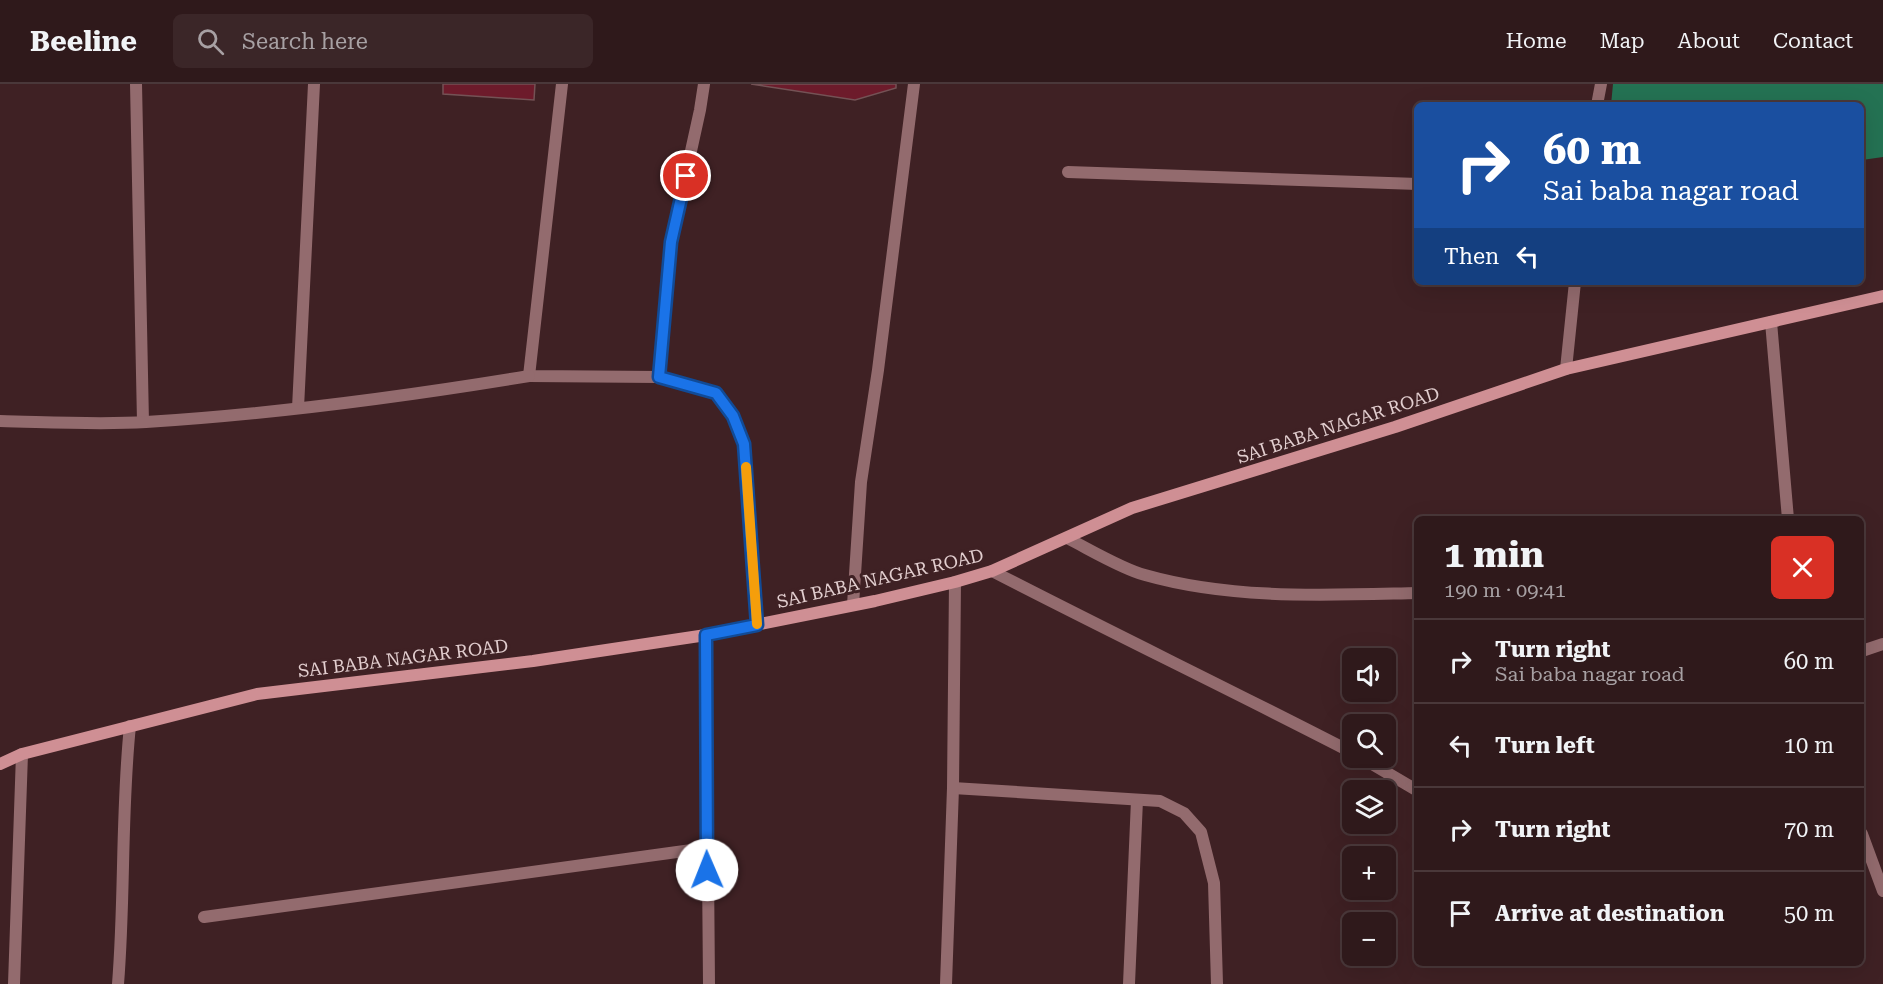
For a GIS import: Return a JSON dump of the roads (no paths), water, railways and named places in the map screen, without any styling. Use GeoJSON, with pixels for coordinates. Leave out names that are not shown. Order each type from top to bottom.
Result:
{"type":"FeatureCollection","features":[{"type":"Feature","properties":{"kind":"main road","name":"SAI BABA NAGAR ROAD"},"geometry":{"type":"LineString","coordinates":[[0,764],[22,754],[257,694],[533,661],[706,635],[955,582],[992,571],[1132,508],[1395,427],[1566,369],[1883,296]]}},
{"type":"Feature","properties":{"kind":"street"},"geometry":{"type":"LineString","coordinates":[[136,84],[143,422]]}},
{"type":"Feature","properties":{"kind":"street"},"geometry":{"type":"LineString","coordinates":[[298,408],[314,84]]}},
{"type":"Feature","properties":{"kind":"street"},"geometry":{"type":"LineString","coordinates":[[529,376],[562,84]]}},
{"type":"Feature","properties":{"kind":"street"},"geometry":{"type":"LineString","coordinates":[[659,377],[671,242],[704,84]]}},
{"type":"Feature","properties":{"kind":"street"},"geometry":{"type":"LineString","coordinates":[[853,605],[861,482],[878,370],[914,84]]}},
{"type":"Feature","properties":{"kind":"street"},"geometry":{"type":"LineString","coordinates":[[1598,102],[1601,84]]}},
{"type":"Feature","properties":{"kind":"street"},"geometry":{"type":"LineString","coordinates":[[1068,172],[1414,184]]}},
{"type":"Feature","properties":{"kind":"street"},"geometry":{"type":"LineString","coordinates":[[1566,369],[1575,285]]}},
{"type":"Feature","properties":{"kind":"street"},"geometry":{"type":"LineString","coordinates":[[1772,322],[1788,516]]}},
{"type":"Feature","properties":{"kind":"street"},"geometry":{"type":"LineString","coordinates":[[0,421],[143,422],[298,408],[442,391],[529,376],[659,377],[716,393],[733,416],[744,444],[757,625]]}},
{"type":"Feature","properties":{"kind":"street"},"geometry":{"type":"LineString","coordinates":[[1066,538],[1143,575],[1215,590],[1314,595],[1414,593]]}},
{"type":"Feature","properties":{"kind":"street"},"geometry":{"type":"LineString","coordinates":[[992,571],[1342,747]]}},
{"type":"Feature","properties":{"kind":"street"},"geometry":{"type":"LineString","coordinates":[[946,984],[953,788],[955,582]]}},
{"type":"Feature","properties":{"kind":"street"},"geometry":{"type":"LineString","coordinates":[[706,635],[706,848],[709,984]]}},
{"type":"Feature","properties":{"kind":"street"},"geometry":{"type":"LineString","coordinates":[[1864,650],[1883,644]]}},
{"type":"Feature","properties":{"kind":"street"},"geometry":{"type":"LineString","coordinates":[[118,984],[123,927],[127,757],[130,726]]}},
{"type":"Feature","properties":{"kind":"street"},"geometry":{"type":"LineString","coordinates":[[14,984],[22,754]]}},
{"type":"Feature","properties":{"kind":"street"},"geometry":{"type":"LineString","coordinates":[[1379,768],[1414,789]]}},
{"type":"Feature","properties":{"kind":"street"},"geometry":{"type":"LineString","coordinates":[[953,788],[1160,801],[1185,813],[1201,832],[1214,883],[1217,984]]}},
{"type":"Feature","properties":{"kind":"street"},"geometry":{"type":"LineString","coordinates":[[1129,984],[1137,800]]}},
{"type":"Feature","properties":{"kind":"street"},"geometry":{"type":"LineString","coordinates":[[1864,839],[1883,891]]}},
{"type":"Feature","properties":{"kind":"street"},"geometry":{"type":"LineString","coordinates":[[204,917],[706,848]]}}]}
